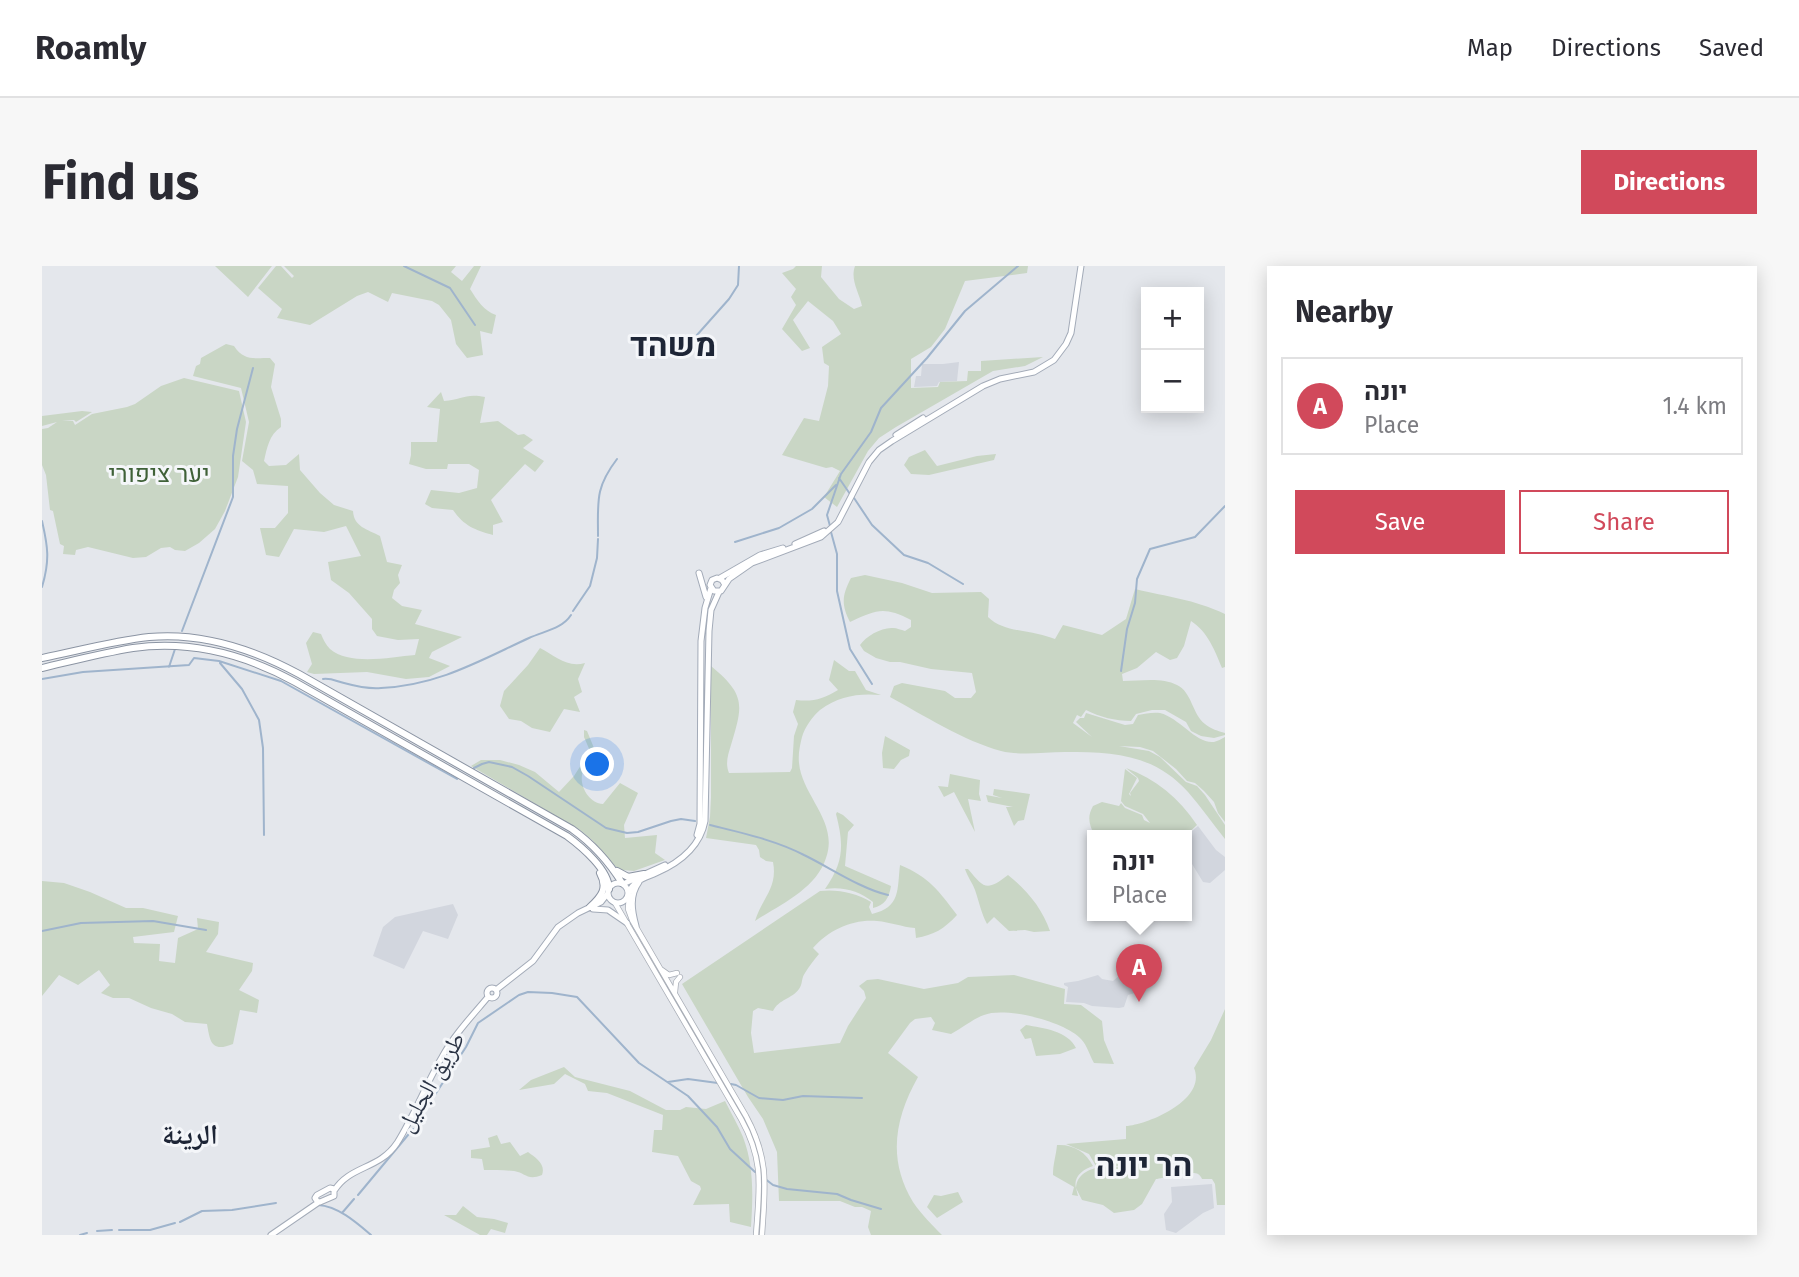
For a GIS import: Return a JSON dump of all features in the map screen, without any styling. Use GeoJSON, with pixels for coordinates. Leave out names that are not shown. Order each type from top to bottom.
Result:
{"type":"FeatureCollection","features":[{"type":"Feature","properties":{"kind":"highway"},"geometry":{"type":"LineString","coordinates":[[42,658],[117,642],[179,636],[234,645],[256,653],[299,674],[572,828],[587,840],[623,884]]}},
{"type":"Feature","properties":{"kind":"highway"},"geometry":{"type":"LineString","coordinates":[[42,668],[132,649],[166,646],[208,649],[253,661],[557,830],[580,846],[608,878],[609,891]]}},
{"type":"Feature","properties":{"kind":"highway"},"geometry":{"type":"LineString","coordinates":[[592,908],[605,887],[603,877],[594,862]]}},
{"type":"Feature","properties":{"kind":"highway"},"geometry":{"type":"LineString","coordinates":[[612,868],[628,877],[643,877]]}},
{"type":"Feature","properties":{"kind":"main road"},"geometry":{"type":"LineString","coordinates":[[592,908],[603,901],[615,883],[623,884],[667,868],[684,857],[697,842],[703,829],[709,631],[711,610],[719,592],[733,575],[752,564],[821,537],[834,526],[869,461],[879,450],[983,386],[1039,370],[1073,343],[1071,333],[1081,266]]}},
{"type":"Feature","properties":{"kind":"main road"},"geometry":{"type":"LineString","coordinates":[[706,601],[712,580],[761,555],[804,541],[824,531],[841,512],[870,456],[889,439],[985,382],[1031,371],[1047,362],[1065,341],[1074,308]]}},
{"type":"Feature","properties":{"kind":"main road"},"geometry":{"type":"LineString","coordinates":[[1061,352],[1071,333]]}},
{"type":"Feature","properties":{"kind":"main road"},"geometry":{"type":"LineString","coordinates":[[592,908],[624,902],[633,885],[681,855],[694,840],[700,824],[701,640],[706,601],[705,588],[699,573]]}},
{"type":"Feature","properties":{"kind":"main road"},"geometry":{"type":"LineString","coordinates":[[720,578],[725,585]]}},
{"type":"Feature","properties":{"kind":"main road"},"geometry":{"type":"LineString","coordinates":[[711,588],[719,592]]}},
{"type":"Feature","properties":{"kind":"main road"},"geometry":{"type":"LineString","coordinates":[[636,926],[633,897],[636,886],[643,877]]}},
{"type":"Feature","properties":{"kind":"main road"},"geometry":{"type":"LineString","coordinates":[[623,884],[629,893],[629,912],[636,926],[746,1116],[757,1140],[766,1184],[762,1235]]}},
{"type":"Feature","properties":{"kind":"main road"},"geometry":{"type":"LineString","coordinates":[[609,891],[609,897],[627,923],[750,1137],[759,1172],[756,1235]]}},
{"type":"Feature","properties":{"kind":"main road"},"geometry":{"type":"LineString","coordinates":[[592,908],[608,910],[627,923]]}},
{"type":"Feature","properties":{"kind":"main road","name":"طريق الجليل"},"geometry":{"type":"LineString","coordinates":[[271,1235],[310,1208],[318,1201],[317,1195],[333,1189],[338,1180],[348,1173],[383,1159],[397,1143],[443,1054],[464,1025],[488,997],[495,997],[496,990],[533,961],[558,927],[592,908]]}},
{"type":"Feature","properties":{"kind":"main road"},"geometry":{"type":"LineString","coordinates":[[660,968],[668,975],[679,975],[675,985],[676,996]]}},
{"type":"Feature","properties":{"kind":"shaded area"},"geometry":{"type":"Polygon","coordinates":[[[959,362],[957,381],[939,382],[937,386],[914,387],[916,376],[921,376],[922,364],[959,362]]]}},
{"type":"Feature","properties":{"kind":"shaded area"},"geometry":{"type":"Polygon","coordinates":[[[1198,826],[1216,850],[1225,857],[1225,870],[1210,883],[1203,882],[1192,864],[1192,831],[1198,826]]]}},
{"type":"Feature","properties":{"kind":"shaded area"},"geometry":{"type":"Polygon","coordinates":[[[453,904],[458,915],[448,939],[423,931],[404,969],[373,956],[383,927],[395,917],[453,904]]]}},
{"type":"Feature","properties":{"kind":"shaded area"},"geometry":{"type":"Polygon","coordinates":[[[1098,975],[1102,979],[1113,981],[1120,975],[1138,992],[1128,995],[1124,1007],[1119,1008],[1066,1002],[1068,987],[1064,983],[1098,975]]]}},
{"type":"Feature","properties":{"kind":"shaded area"},"geometry":{"type":"Polygon","coordinates":[[[1212,1184],[1214,1208],[1176,1233],[1166,1230],[1164,1214],[1172,1202],[1171,1187],[1212,1184]]]}},
{"type":"Feature","properties":{"kind":"green space"},"geometry":{"type":"Polygon","coordinates":[[[215,266],[272,266],[248,297],[215,266]]]}},
{"type":"Feature","properties":{"kind":"green space"},"geometry":{"type":"Polygon","coordinates":[[[276,266],[281,266],[292,278],[294,276],[284,266],[456,266],[451,272],[462,281],[474,266],[481,266],[470,289],[484,308],[496,315],[492,334],[480,331],[483,355],[467,358],[456,344],[451,320],[439,305],[432,301],[392,293],[388,302],[368,292],[357,296],[310,325],[277,318],[282,309],[258,288],[276,266]]]}},
{"type":"Feature","properties":{"kind":"green space"},"geometry":{"type":"Polygon","coordinates":[[[796,266],[822,266],[821,277],[839,299],[854,309],[862,306],[854,281],[855,266],[1028,266],[1027,273],[965,281],[945,329],[931,347],[911,359],[911,388],[938,387],[940,382],[967,381],[968,371],[981,371],[981,361],[1043,357],[1025,366],[993,371],[879,438],[868,451],[837,507],[824,497],[840,471],[782,455],[804,418],[819,421],[828,386],[829,366],[824,363],[822,347],[841,334],[833,321],[808,301],[793,320],[810,348],[802,351],[782,329],[796,305],[791,297],[796,289],[782,273],[796,266]]]}},
{"type":"Feature","properties":{"kind":"green space"},"geometry":{"type":"Polygon","coordinates":[[[226,344],[234,346],[246,356],[270,358],[275,364],[271,387],[281,427],[271,438],[264,461],[269,466],[286,465],[299,454],[300,470],[320,493],[334,505],[353,511],[359,524],[380,536],[387,562],[402,565],[398,575],[400,583],[392,598],[402,606],[422,610],[415,624],[462,637],[432,652],[429,658],[450,666],[429,677],[406,679],[367,672],[307,672],[312,664],[306,643],[313,632],[321,634],[329,647],[338,654],[359,659],[415,655],[419,639],[398,640],[377,636],[372,629],[372,619],[349,593],[331,580],[328,562],[361,556],[346,526],[324,532],[294,529],[279,557],[266,555],[260,528],[275,528],[288,513],[288,486],[257,484],[253,470],[242,461],[249,422],[241,388],[193,376],[201,358],[226,344]]]}},
{"type":"Feature","properties":{"kind":"green space","name":"יער ציפורי"},"geometry":{"type":"Polygon","coordinates":[[[184,378],[239,391],[246,422],[238,477],[215,529],[185,551],[170,547],[161,548],[146,557],[133,558],[88,547],[76,550],[75,555],[63,554],[64,546],[60,544],[53,511],[50,510],[46,475],[42,465],[42,429],[57,422],[42,426],[42,416],[92,412],[76,422],[74,420],[62,421],[73,421],[75,425],[92,414],[135,404],[161,386],[184,378]]]}},
{"type":"Feature","properties":{"kind":"green space"},"geometry":{"type":"Polygon","coordinates":[[[441,392],[444,401],[468,396],[485,397],[480,423],[498,421],[518,435],[524,434],[533,440],[523,448],[544,461],[535,472],[525,464],[491,500],[503,522],[493,525],[493,535],[470,527],[453,510],[432,508],[425,504],[431,490],[459,493],[477,488],[479,470],[469,464],[448,464],[447,469],[426,469],[409,464],[411,442],[437,442],[440,409],[427,407],[441,392]]]}},
{"type":"Feature","properties":{"kind":"green space"},"geometry":{"type":"Polygon","coordinates":[[[925,450],[937,466],[996,454],[994,460],[929,475],[911,474],[904,465],[909,457],[925,450]]]}},
{"type":"Feature","properties":{"kind":"green space"},"geometry":{"type":"Polygon","coordinates":[[[865,575],[932,593],[981,592],[989,599],[988,617],[993,621],[1005,627],[1055,639],[1063,625],[1102,635],[1126,619],[1135,589],[1191,602],[1225,614],[1225,667],[1222,668],[1206,636],[1191,621],[1184,646],[1177,658],[1170,660],[1156,652],[1137,668],[1122,674],[1123,681],[1158,680],[1177,685],[1186,693],[1201,720],[1225,735],[1214,738],[1201,736],[1191,731],[1186,722],[1165,710],[1136,714],[1131,721],[1108,718],[1086,710],[1081,717],[1077,715],[1073,723],[1092,737],[1076,722],[1084,718],[1086,713],[1125,725],[1133,724],[1138,715],[1160,713],[1207,742],[1225,737],[1225,822],[1214,802],[1204,791],[1195,783],[1187,781],[1176,769],[1153,751],[1119,746],[1149,751],[1160,757],[1186,782],[1197,786],[1225,825],[1225,839],[1175,779],[1147,763],[1100,753],[1025,754],[1001,751],[958,734],[890,697],[894,686],[902,683],[945,691],[955,698],[971,698],[976,692],[972,673],[890,662],[864,651],[860,645],[875,633],[889,628],[905,631],[911,627],[911,620],[887,611],[874,612],[850,622],[844,605],[846,590],[851,578],[865,575]]]}},
{"type":"Feature","properties":{"kind":"green space"},"geometry":{"type":"Polygon","coordinates":[[[540,648],[567,663],[585,663],[578,679],[582,692],[574,697],[580,712],[564,709],[550,732],[509,719],[500,706],[504,691],[540,648]]]}},
{"type":"Feature","properties":{"kind":"green space"},"geometry":{"type":"Polygon","coordinates":[[[834,660],[849,671],[855,671],[866,690],[881,695],[857,695],[834,701],[820,710],[803,733],[799,763],[806,787],[828,833],[826,858],[821,869],[806,887],[755,921],[771,886],[773,862],[760,857],[756,845],[706,838],[711,797],[711,666],[731,685],[739,701],[738,720],[727,759],[729,773],[790,772],[798,724],[793,712],[796,700],[818,699],[838,690],[829,680],[834,660]]]}},
{"type":"Feature","properties":{"kind":"green space"},"geometry":{"type":"Polygon","coordinates":[[[584,730],[587,731],[594,748],[582,775],[587,794],[594,801],[603,804],[620,783],[638,793],[624,825],[625,838],[657,835],[655,853],[665,860],[634,871],[622,870],[580,830],[471,766],[481,760],[500,760],[519,765],[535,772],[559,792],[574,776],[590,751],[584,730]]]}},
{"type":"Feature","properties":{"kind":"green space"},"geometry":{"type":"Polygon","coordinates":[[[885,736],[910,750],[909,756],[901,760],[894,769],[883,768],[885,736]]]}},
{"type":"Feature","properties":{"kind":"green space"},"geometry":{"type":"Polygon","coordinates":[[[1126,768],[1166,791],[1183,806],[1197,825],[1192,830],[1092,830],[1090,813],[1093,806],[1102,802],[1119,806],[1121,803],[1125,808],[1142,815],[1144,820],[1150,823],[1143,814],[1125,806],[1121,801],[1125,769],[1137,778],[1129,794],[1131,796],[1138,778],[1126,768]]]}},
{"type":"Feature","properties":{"kind":"green space"},"geometry":{"type":"Polygon","coordinates":[[[950,774],[980,780],[981,801],[968,799],[975,832],[954,792],[944,797],[938,786],[948,787],[950,774]]]}},
{"type":"Feature","properties":{"kind":"green space"},"geometry":{"type":"Polygon","coordinates":[[[994,789],[1030,794],[1024,820],[1018,821],[1014,826],[1006,807],[1013,807],[988,802],[986,795],[1002,798],[993,795],[994,789]]]}},
{"type":"Feature","properties":{"kind":"green space"},"geometry":{"type":"Polygon","coordinates":[[[837,812],[854,825],[848,832],[845,866],[891,886],[886,900],[877,907],[873,908],[873,902],[857,892],[838,888],[825,889],[836,870],[841,853],[837,812]]]}},
{"type":"Feature","properties":{"kind":"green space"},"geometry":{"type":"Polygon","coordinates":[[[900,865],[919,874],[933,886],[957,915],[938,931],[916,938],[915,928],[877,921],[850,924],[826,936],[813,948],[819,954],[796,992],[773,1011],[758,1008],[753,1011],[751,1033],[754,1053],[840,1043],[866,998],[859,986],[867,980],[878,979],[924,989],[958,983],[968,977],[1014,975],[1065,989],[1064,1004],[1081,1005],[1102,1021],[1104,1040],[1114,1064],[1094,1063],[1081,1039],[1062,1027],[1035,1017],[1006,1013],[984,1015],[951,1034],[932,1030],[935,1023],[931,1017],[915,1019],[910,1023],[888,1053],[918,1077],[899,1123],[897,1154],[905,1186],[913,1202],[942,1235],[871,1235],[868,1227],[871,1211],[862,1207],[840,1201],[779,1201],[777,1152],[763,1119],[682,984],[820,891],[853,894],[871,902],[869,907],[872,914],[881,911],[893,902],[896,896],[900,865]]]}},
{"type":"Feature","properties":{"kind":"green space"},"geometry":{"type":"Polygon","coordinates":[[[965,869],[986,886],[995,884],[1008,875],[1033,900],[1050,931],[1009,931],[994,917],[987,924],[965,869]]]}},
{"type":"Feature","properties":{"kind":"green space"},"geometry":{"type":"Polygon","coordinates":[[[42,881],[64,883],[126,908],[143,908],[178,916],[174,932],[133,937],[134,943],[160,944],[159,961],[175,963],[178,938],[198,929],[197,918],[219,922],[218,934],[206,952],[253,963],[252,971],[239,990],[259,1000],[257,1013],[240,1010],[233,1044],[220,1047],[213,1044],[207,1024],[185,1022],[172,1014],[129,998],[113,998],[101,993],[110,985],[99,970],[78,985],[59,975],[42,996],[42,881]]]}},
{"type":"Feature","properties":{"kind":"green space"},"geometry":{"type":"Polygon","coordinates":[[[1225,1009],[1225,1205],[1217,1205],[1212,1179],[1202,1179],[1195,1173],[1156,1179],[1142,1204],[1134,1210],[1114,1213],[1103,1205],[1082,1200],[1076,1188],[1082,1175],[1097,1168],[1089,1154],[1066,1144],[1126,1139],[1126,1126],[1161,1115],[1185,1099],[1196,1079],[1194,1068],[1225,1009]],[[1105,1163],[1098,1167],[1105,1165],[1108,1168],[1134,1163],[1115,1166],[1105,1163]]]}},
{"type":"Feature","properties":{"kind":"green space"},"geometry":{"type":"Polygon","coordinates":[[[1026,1025],[1061,1034],[1076,1048],[1060,1054],[1036,1056],[1031,1038],[1025,1039],[1020,1030],[1026,1025]]]}},
{"type":"Feature","properties":{"kind":"green space"},"geometry":{"type":"Polygon","coordinates":[[[564,1067],[575,1077],[630,1091],[666,1110],[686,1107],[706,1109],[725,1101],[743,1137],[749,1159],[751,1227],[730,1222],[729,1204],[693,1205],[701,1189],[691,1181],[678,1156],[652,1152],[654,1130],[662,1130],[663,1115],[607,1093],[588,1091],[585,1084],[565,1074],[554,1084],[519,1090],[531,1080],[564,1067]]]}},
{"type":"Feature","properties":{"kind":"green space"},"geometry":{"type":"Polygon","coordinates":[[[497,1135],[501,1144],[510,1142],[520,1156],[528,1152],[537,1159],[543,1168],[542,1175],[533,1177],[514,1171],[484,1170],[482,1159],[471,1158],[471,1150],[490,1147],[488,1138],[497,1135]]]}},
{"type":"Feature","properties":{"kind":"green space"},"geometry":{"type":"Polygon","coordinates":[[[1057,1145],[1078,1150],[1093,1166],[1086,1169],[1076,1180],[1078,1196],[1072,1195],[1074,1187],[1053,1175],[1057,1145]]]}},
{"type":"Feature","properties":{"kind":"green space"},"geometry":{"type":"Polygon","coordinates":[[[958,1192],[963,1202],[937,1218],[927,1207],[934,1195],[958,1192]]]}},
{"type":"Feature","properties":{"kind":"green space"},"geometry":{"type":"Polygon","coordinates":[[[463,1206],[477,1217],[508,1223],[505,1233],[491,1229],[487,1235],[480,1235],[444,1215],[456,1215],[463,1206]]]}},
{"type":"Feature","properties":{"kind":"waterway"},"geometry":{"type":"LineString","coordinates":[[404,266],[450,288],[475,325]]}},
{"type":"Feature","properties":{"kind":"waterway"},"geometry":{"type":"LineString","coordinates":[[697,335],[738,285],[739,266]]}},
{"type":"Feature","properties":{"kind":"waterway"},"geometry":{"type":"LineString","coordinates":[[830,526],[827,515],[841,474],[871,432],[881,408],[965,311],[1018,266]]}},
{"type":"Feature","properties":{"kind":"waterway"},"geometry":{"type":"LineString","coordinates":[[182,631],[233,497],[233,456],[237,429],[253,368]]}},
{"type":"Feature","properties":{"kind":"waterway"},"geometry":{"type":"LineString","coordinates":[[598,536],[599,495],[605,478],[617,459]]}},
{"type":"Feature","properties":{"kind":"waterway"},"geometry":{"type":"LineString","coordinates":[[839,478],[850,494]]}},
{"type":"Feature","properties":{"kind":"waterway"},"geometry":{"type":"LineString","coordinates":[[735,542],[779,528],[812,509],[836,485]]}},
{"type":"Feature","properties":{"kind":"waterway"},"geometry":{"type":"LineString","coordinates":[[854,498],[872,525],[904,555],[928,563],[963,584]]}},
{"type":"Feature","properties":{"kind":"waterway"},"geometry":{"type":"LineString","coordinates":[[1121,671],[1127,629],[1135,603],[1137,579],[1150,549],[1195,537],[1225,506]]}},
{"type":"Feature","properties":{"kind":"waterway"},"geometry":{"type":"LineString","coordinates":[[42,521],[47,554],[42,587]]}},
{"type":"Feature","properties":{"kind":"waterway"},"geometry":{"type":"LineString","coordinates":[[831,532],[837,554],[837,591],[850,649],[872,684]]}},
{"type":"Feature","properties":{"kind":"waterway"},"geometry":{"type":"LineString","coordinates":[[573,611],[590,586],[597,558],[598,539]]}},
{"type":"Feature","properties":{"kind":"waterway"},"geometry":{"type":"LineString","coordinates":[[323,679],[372,688],[422,682],[458,670],[552,629],[563,624],[571,615]]}},
{"type":"Feature","properties":{"kind":"waterway"},"geometry":{"type":"LineString","coordinates":[[169,667],[175,649]]}},
{"type":"Feature","properties":{"kind":"waterway"},"geometry":{"type":"LineString","coordinates":[[42,679],[83,672],[189,665],[194,658],[219,661],[281,681],[457,779]]}},
{"type":"Feature","properties":{"kind":"waterway"},"geometry":{"type":"LineString","coordinates":[[220,663],[242,689],[259,720],[263,748],[264,835]]}},
{"type":"Feature","properties":{"kind":"waterway"},"geometry":{"type":"LineString","coordinates":[[474,768],[489,762],[512,767],[606,828],[627,833],[681,819],[695,821]]}},
{"type":"Feature","properties":{"kind":"waterway"},"geometry":{"type":"LineString","coordinates":[[710,825],[782,845],[856,883],[888,895]]}},
{"type":"Feature","properties":{"kind":"waterway"},"geometry":{"type":"LineString","coordinates":[[42,931],[81,923],[153,921],[206,930]]}},
{"type":"Feature","properties":{"kind":"waterway"},"geometry":{"type":"LineString","coordinates":[[416,1124],[466,1047],[478,1023],[519,995],[528,992],[552,993],[577,997],[639,1063],[688,1096],[717,1127],[730,1149],[755,1172]]}},
{"type":"Feature","properties":{"kind":"waterway"},"geometry":{"type":"LineString","coordinates":[[668,1082],[688,1079],[725,1084]]}},
{"type":"Feature","properties":{"kind":"waterway"},"geometry":{"type":"LineString","coordinates":[[731,1084],[759,1098],[862,1098]]}},
{"type":"Feature","properties":{"kind":"waterway"},"geometry":{"type":"LineString","coordinates":[[358,1195],[413,1129]]}},
{"type":"Feature","properties":{"kind":"waterway"},"geometry":{"type":"LineString","coordinates":[[760,1175],[773,1185],[787,1189],[837,1194],[881,1209]]}},
{"type":"Feature","properties":{"kind":"waterway"},"geometry":{"type":"LineString","coordinates":[[342,1213],[354,1199]]}},
{"type":"Feature","properties":{"kind":"waterway"},"geometry":{"type":"LineString","coordinates":[[180,1222],[202,1211],[232,1210],[276,1203]]}},
{"type":"Feature","properties":{"kind":"waterway"},"geometry":{"type":"LineString","coordinates":[[318,1205],[340,1212],[371,1235]]}},
{"type":"Feature","properties":{"kind":"waterway"},"geometry":{"type":"LineString","coordinates":[[119,1230],[150,1230],[175,1223]]}},
{"type":"Feature","properties":{"kind":"waterway"},"geometry":{"type":"LineString","coordinates":[[97,1231],[112,1230]]}},
{"type":"Feature","properties":{"kind":"waterway"},"geometry":{"type":"LineString","coordinates":[[80,1235],[87,1233]]}},
{"type":"Feature","properties":{"kind":"place","name":"יונה"},"geometry":{"type":"Point","coordinates":[1139,1002]}},
{"type":"Feature","properties":{"kind":"district","name":"משהד"},"geometry":{"type":"Point","coordinates":[673,345]}},
{"type":"Feature","properties":{"kind":"district","name":"الرينة"},"geometry":{"type":"Point","coordinates":[190,1134]}},
{"type":"Feature","properties":{"kind":"district","name":"הר יונה"},"geometry":{"type":"Point","coordinates":[1144,1165]}}]}
